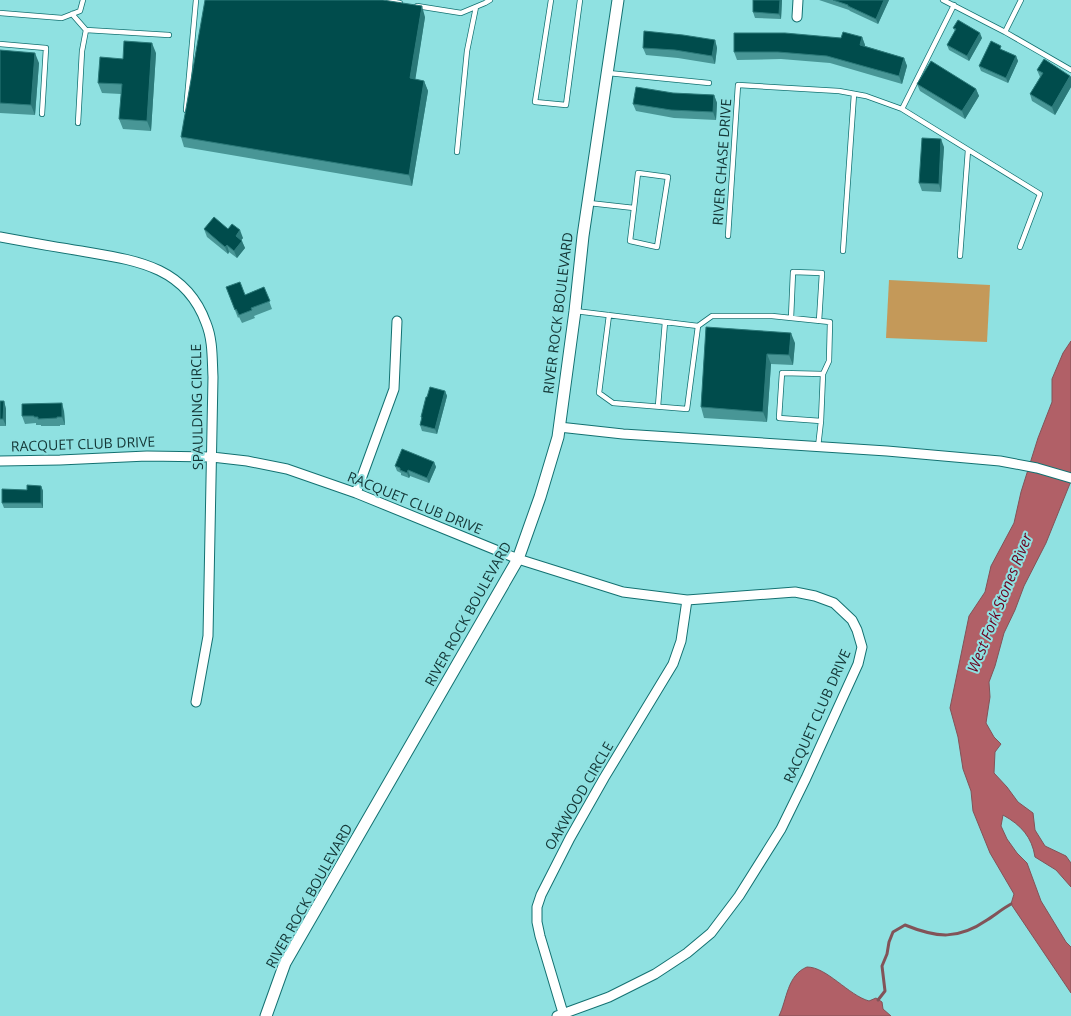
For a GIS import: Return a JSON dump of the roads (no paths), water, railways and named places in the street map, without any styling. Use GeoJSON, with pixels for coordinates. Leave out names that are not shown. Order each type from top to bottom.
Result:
{"type":"FeatureCollection","features":[{"type":"Feature","properties":{"kind":"street","name":"RIVER ROCK BOULEVARD"},"geometry":{"type":"LineString","coordinates":[[266,1016],[286,963],[518,560],[540,497],[558,437],[575,311],[587,203],[618,0]]}},
{"type":"Feature","properties":{"kind":"street"},"geometry":{"type":"LineString","coordinates":[[797,17],[798,0]]}},
{"type":"Feature","properties":{"kind":"street","name":"SPAULDING CIRCLE"},"geometry":{"type":"LineString","coordinates":[[0,237],[136,262],[155,267],[176,280],[189,293],[206,322],[211,337],[213,377],[208,636],[196,702]]}},
{"type":"Feature","properties":{"kind":"street"},"geometry":{"type":"LineString","coordinates":[[356,493],[394,389],[397,321]]}},
{"type":"Feature","properties":{"kind":"street"},"geometry":{"type":"LineString","coordinates":[[559,427],[622,434],[887,451],[1000,461],[1038,468],[1071,478]]}},
{"type":"Feature","properties":{"kind":"street","name":"RACQUET CLUB DRIVE"},"geometry":{"type":"LineString","coordinates":[[0,461],[148,456],[212,456],[247,461],[287,469],[356,493],[518,560],[623,592],[687,600],[795,592],[822,598],[834,603],[852,620],[857,630],[862,647],[858,664],[781,829],[739,896],[711,933],[655,974],[609,997],[560,1015]]}},
{"type":"Feature","properties":{"kind":"street","name":"OAKWOOD CIRCLE"},"geometry":{"type":"LineString","coordinates":[[560,1015],[537,922],[537,907],[541,895],[604,778],[673,664],[681,641],[687,600]]}},
{"type":"Feature","properties":{"kind":"lane"},"geometry":{"type":"LineString","coordinates":[[0,13],[62,18],[80,10],[83,0]]}},
{"type":"Feature","properties":{"kind":"lane"},"geometry":{"type":"LineString","coordinates":[[185,114],[196,0]]}},
{"type":"Feature","properties":{"kind":"lane"},"geometry":{"type":"LineString","coordinates":[[384,0],[407,4]]}},
{"type":"Feature","properties":{"kind":"lane"},"geometry":{"type":"LineString","coordinates":[[414,5],[461,14],[490,0]]}},
{"type":"Feature","properties":{"kind":"lane"},"geometry":{"type":"LineString","coordinates":[[551,0],[536,102],[566,105],[580,0]]}},
{"type":"Feature","properties":{"kind":"lane"},"geometry":{"type":"LineString","coordinates":[[942,0],[1005,32],[1071,70]]}},
{"type":"Feature","properties":{"kind":"lane"},"geometry":{"type":"LineString","coordinates":[[1005,32],[1021,0]]}},
{"type":"Feature","properties":{"kind":"lane"},"geometry":{"type":"LineString","coordinates":[[902,109],[954,5]]}},
{"type":"Feature","properties":{"kind":"lane"},"geometry":{"type":"LineString","coordinates":[[457,152],[467,51],[476,7]]}},
{"type":"Feature","properties":{"kind":"lane"},"geometry":{"type":"LineString","coordinates":[[72,14],[86,30],[169,35]]}},
{"type":"Feature","properties":{"kind":"lane"},"geometry":{"type":"LineString","coordinates":[[78,123],[82,51],[86,30]]}},
{"type":"Feature","properties":{"kind":"lane"},"geometry":{"type":"LineString","coordinates":[[0,44],[46,48],[42,114]]}},
{"type":"Feature","properties":{"kind":"lane"},"geometry":{"type":"LineString","coordinates":[[607,72],[710,83]]}},
{"type":"Feature","properties":{"kind":"lane","name":"RIVER CHASE DRIVE"},"geometry":{"type":"LineString","coordinates":[[728,236],[738,85],[839,91],[866,96],[902,109],[1040,194],[1020,247]]}},
{"type":"Feature","properties":{"kind":"lane"},"geometry":{"type":"LineString","coordinates":[[843,251],[854,94]]}},
{"type":"Feature","properties":{"kind":"lane"},"geometry":{"type":"LineString","coordinates":[[960,256],[968,150]]}},
{"type":"Feature","properties":{"kind":"lane"},"geometry":{"type":"LineString","coordinates":[[638,173],[668,177],[657,247],[630,241],[634,208],[638,173]]}},
{"type":"Feature","properties":{"kind":"lane"},"geometry":{"type":"LineString","coordinates":[[587,203],[634,208]]}},
{"type":"Feature","properties":{"kind":"lane"},"geometry":{"type":"LineString","coordinates":[[791,318],[793,272],[822,273],[819,321]]}},
{"type":"Feature","properties":{"kind":"lane"},"geometry":{"type":"LineString","coordinates":[[575,311],[698,326],[712,316],[772,316],[830,322],[829,361],[823,374],[821,421],[818,447]]}},
{"type":"Feature","properties":{"kind":"lane"},"geometry":{"type":"LineString","coordinates":[[609,315],[599,393],[613,403],[688,409],[698,326]]}},
{"type":"Feature","properties":{"kind":"lane"},"geometry":{"type":"LineString","coordinates":[[658,406],[664,322]]}},
{"type":"Feature","properties":{"kind":"lane"},"geometry":{"type":"LineString","coordinates":[[821,421],[779,418],[782,373],[823,374]]}},
{"type":"Feature","properties":{"kind":"water","name":"West Fork Stones River"},"geometry":{"type":"Polygon","coordinates":[[[1071,341],[1071,481],[1046,543],[1024,586],[1004,633],[989,682],[990,697],[986,723],[994,737],[1001,744],[995,752],[994,773],[1018,802],[1033,813],[1035,830],[1045,846],[1066,856],[1071,863],[1071,887],[1056,870],[1035,857],[1034,850],[1025,832],[1003,815],[1001,826],[1007,839],[1017,853],[1027,863],[1041,901],[1066,942],[1071,947],[1071,993],[1011,904],[1014,894],[990,853],[973,811],[971,791],[963,769],[958,737],[950,708],[969,616],[985,592],[991,566],[1014,523],[1021,492],[1038,438],[1052,402],[1052,379],[1063,353],[1071,341]]]}},
{"type":"Feature","properties":{"kind":"water"},"geometry":{"type":"Polygon","coordinates":[[[807,967],[822,971],[861,998],[869,1001],[876,998],[882,1002],[883,1009],[891,1016],[779,1016],[791,982],[800,971],[807,967]]]}},
{"type":"Feature","properties":{"kind":"waterway"},"geometry":{"type":"LineString","coordinates":[[878,1000],[885,991],[882,966],[893,932],[905,925],[927,933],[947,935],[957,934],[976,926],[1011,904]]}}]}
